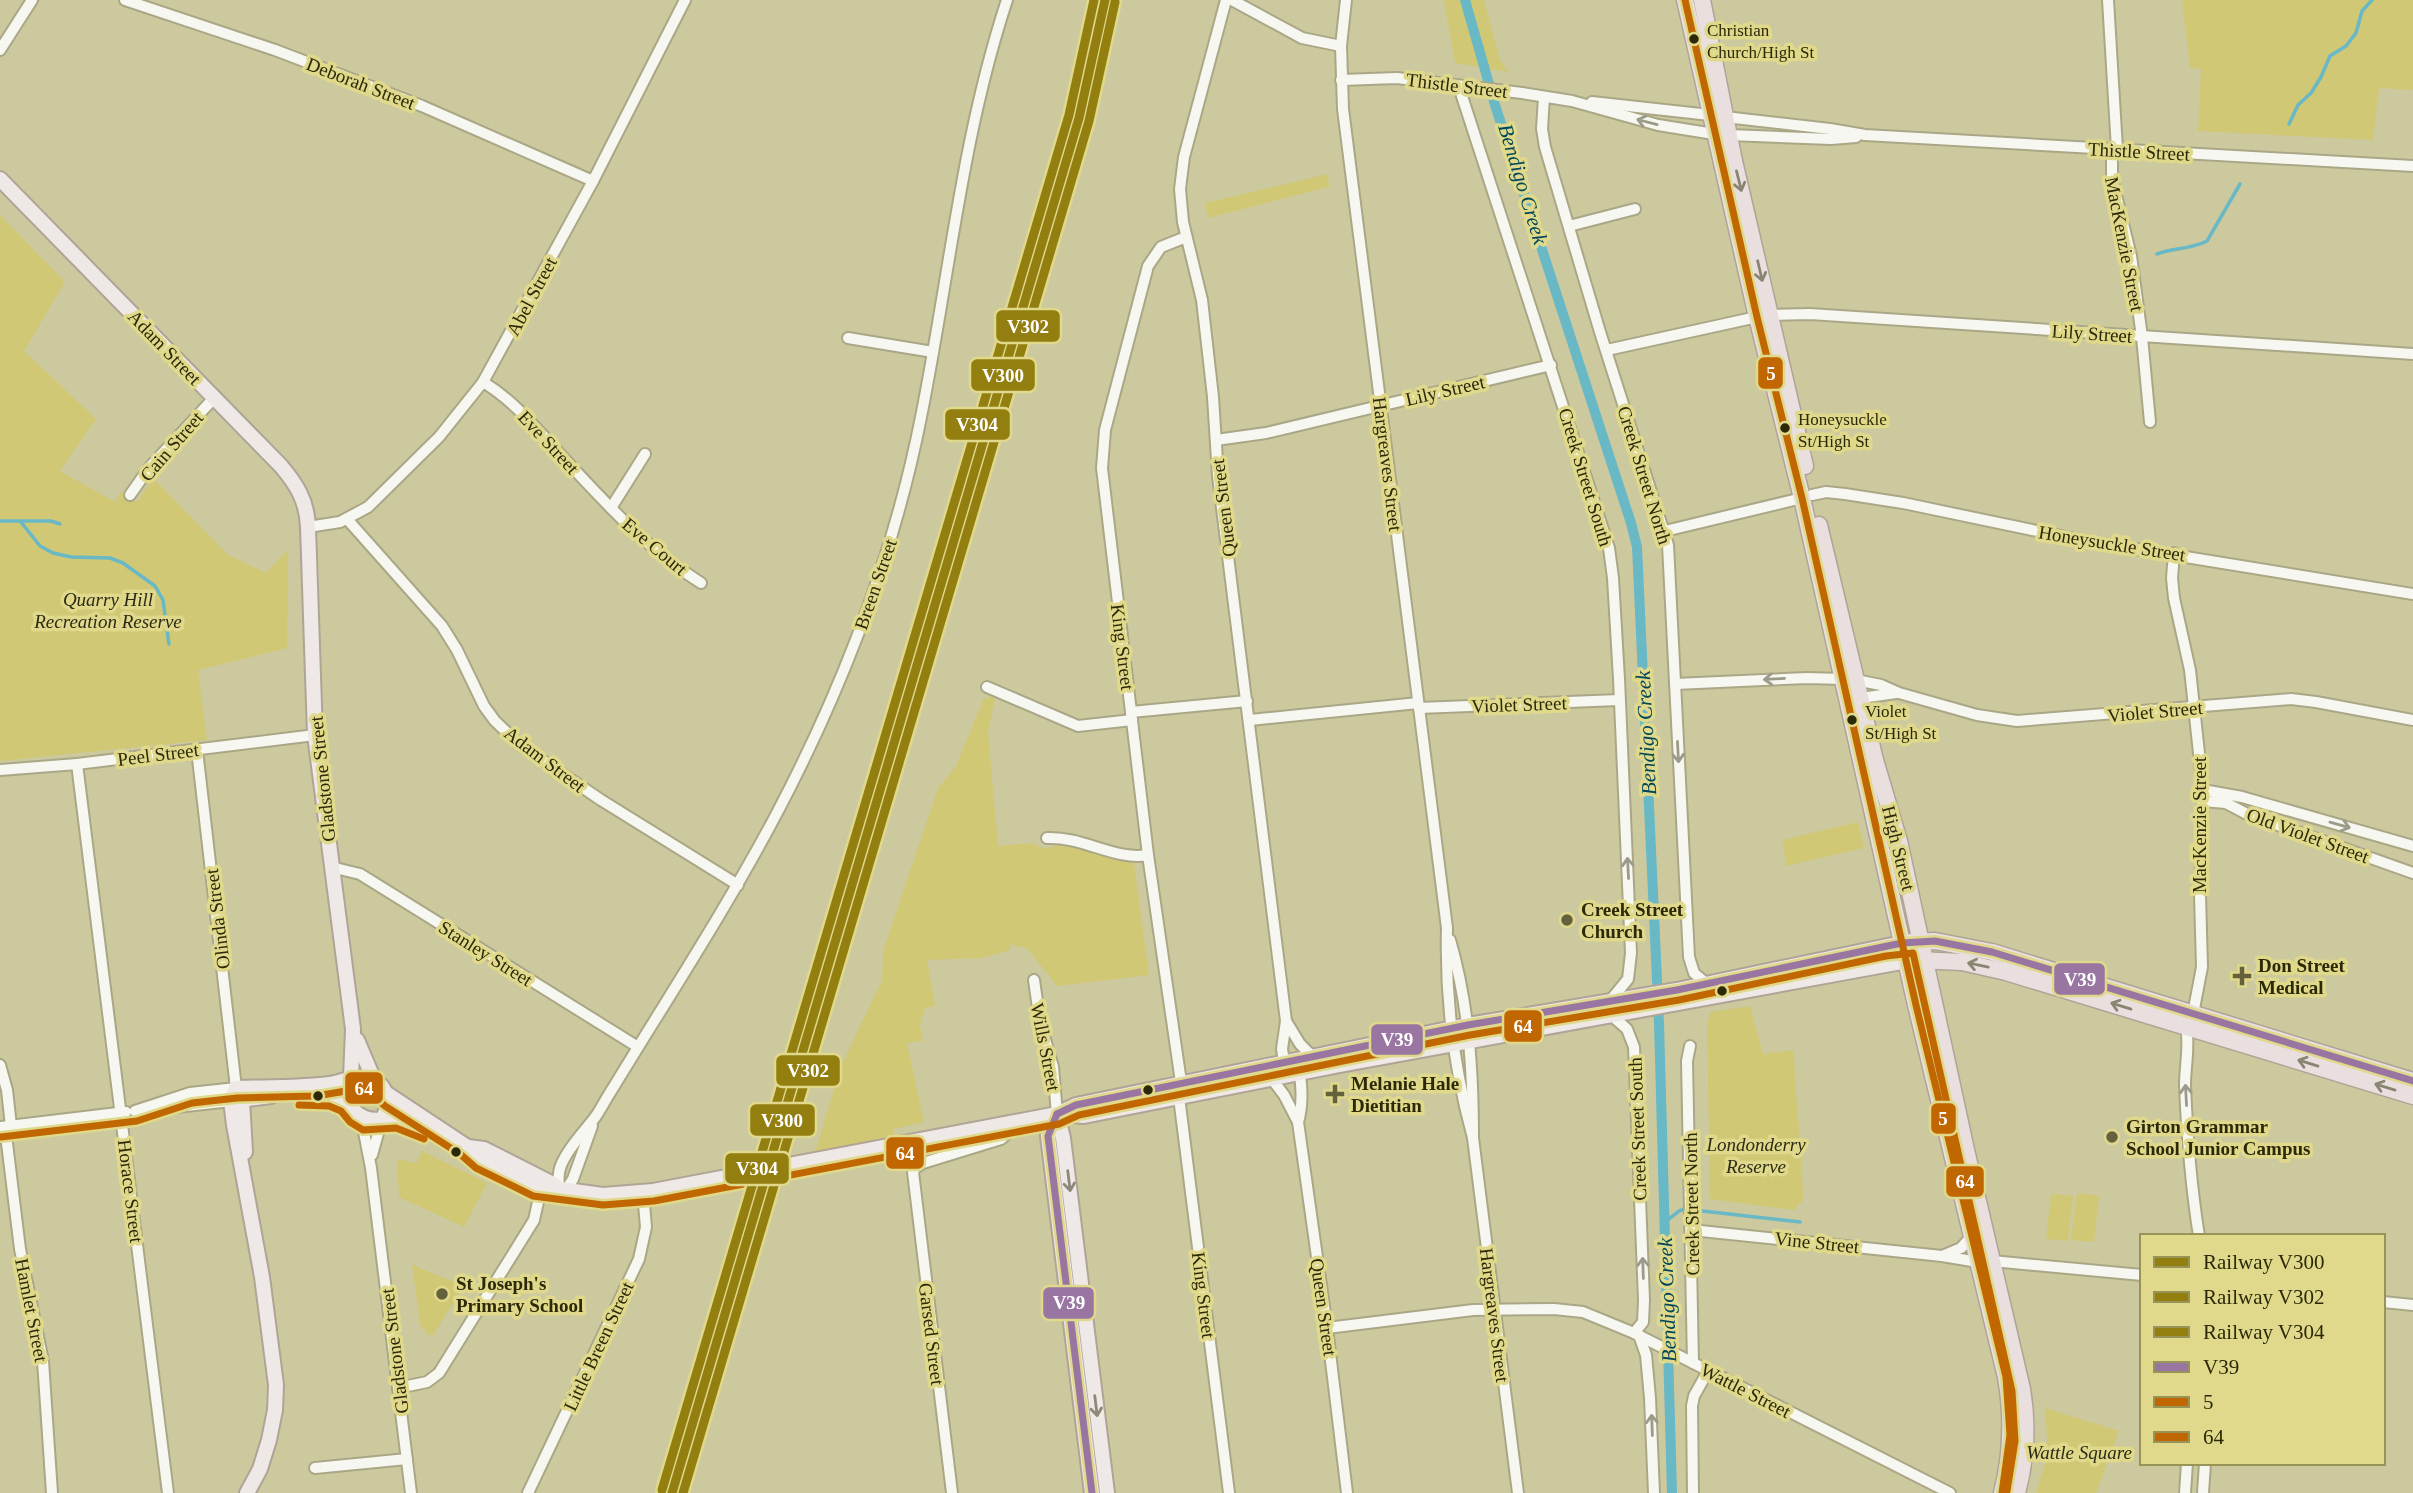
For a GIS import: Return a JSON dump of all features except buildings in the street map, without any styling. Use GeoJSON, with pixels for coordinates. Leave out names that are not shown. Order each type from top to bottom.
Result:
{"type":"FeatureCollection","features":[{"type":"Feature","properties":{"kind":"highway","name":"High Street"},"geometry":{"type":"LineString","coordinates":[[1685,0],[1717,116],[1872,776],[1902,943],[1972,1236],[1985,1261]]}},
{"type":"Feature","properties":{"kind":"highway","name":"High Street"},"geometry":{"type":"LineString","coordinates":[[1702,0],[1717,116]]}},
{"type":"Feature","properties":{"kind":"highway","name":"High Street"},"geometry":{"type":"LineString","coordinates":[[1872,776],[1899,841],[1985,1261],[1997,1337],[2017,1400],[2025,1446],[2017,1493]]}},
{"type":"Feature","properties":{"kind":"highway"},"geometry":{"type":"LineString","coordinates":[[1902,943],[1921,941],[1979,948],[2191,1023],[2413,1096]]}},
{"type":"Feature","properties":{"kind":"highway"},"geometry":{"type":"LineString","coordinates":[[1907,961],[1962,962],[2155,1009]]}},
{"type":"Feature","properties":{"kind":"highway"},"geometry":{"type":"LineString","coordinates":[[2191,1023],[2413,1081]]}},
{"type":"Feature","properties":{"kind":"highway","name":"High Street"},"geometry":{"type":"LineString","coordinates":[[2002,1493],[2017,1400]]}},
{"type":"Feature","properties":{"kind":"main road","name":"Adam Street"},"geometry":{"type":"LineString","coordinates":[[0,179],[297,486],[305,501],[309,527]]}},
{"type":"Feature","properties":{"kind":"main road","name":"Gladstone Street"},"geometry":{"type":"LineString","coordinates":[[309,527],[315,735],[353,1029],[350,1079]]}},
{"type":"Feature","properties":{"kind":"main road"},"geometry":{"type":"LineString","coordinates":[[1677,996],[1707,984],[1902,943]]}},
{"type":"Feature","properties":{"kind":"main road"},"geometry":{"type":"LineString","coordinates":[[236,1096],[365,1077],[374,1080],[386,1093],[466,1146],[481,1159],[537,1186],[603,1195],[643,1193],[1057,1114],[1076,1105],[1454,1045],[1644,1002],[1907,961]]}},
{"type":"Feature","properties":{"kind":"main road"},"geometry":{"type":"LineString","coordinates":[[1180,1090],[1288,1070],[1312,1056],[1452,1028],[1610,1009]]}},
{"type":"Feature","properties":{"kind":"main road","name":"Gladstone Street"},"geometry":{"type":"LineString","coordinates":[[353,1029],[374,1080]]}},
{"type":"Feature","properties":{"kind":"main road"},"geometry":{"type":"LineString","coordinates":[[347,1102],[346,1088],[350,1079]]}},
{"type":"Feature","properties":{"kind":"main road"},"geometry":{"type":"LineString","coordinates":[[383,1118],[389,1105],[386,1093]]}},
{"type":"Feature","properties":{"kind":"main road"},"geometry":{"type":"LineString","coordinates":[[236,1096],[331,1096],[347,1102],[357,1114],[369,1120],[403,1118],[466,1146],[484,1149],[562,1189]]}},
{"type":"Feature","properties":{"kind":"main road","name":"Olinda Street"},"geometry":{"type":"LineString","coordinates":[[236,1096],[245,1126],[246,1184],[267,1385],[264,1420],[251,1466],[253,1491]]}},
{"type":"Feature","properties":{"kind":"main road","name":"Wills Street"},"geometry":{"type":"LineString","coordinates":[[1057,1114],[1048,1136],[1092,1493]]}},
{"type":"Feature","properties":{"kind":"main road","name":"Wills Street"},"geometry":{"type":"LineString","coordinates":[[1057,1114],[1063,1138],[1107,1493]]}},
{"type":"Feature","properties":{"kind":"street"},"geometry":{"type":"LineString","coordinates":[[0,50],[32,0]]}},
{"type":"Feature","properties":{"kind":"street","name":"Deborah Street"},"geometry":{"type":"LineString","coordinates":[[125,0],[228,33],[422,106],[593,181]]}},
{"type":"Feature","properties":{"kind":"street","name":"Abel Street"},"geometry":{"type":"LineString","coordinates":[[309,527],[347,519],[368,507],[427,449],[483,382],[593,181],[685,0]]}},
{"type":"Feature","properties":{"kind":"street","name":"Breen Street"},"geometry":{"type":"LineString","coordinates":[[597,1114],[573,1179],[562,1189],[558,1176],[562,1163],[597,1114],[738,885],[802,765],[851,653],[892,537],[921,421],[964,164],[992,46],[1007,0]]}},
{"type":"Feature","properties":{"kind":"street","name":"Queen Street"},"geometry":{"type":"LineString","coordinates":[[1226,0],[1184,158],[1180,202],[1202,300],[1217,476],[1286,1021],[1282,1048],[1301,1112],[1298,1122]]}},
{"type":"Feature","properties":{"kind":"street"},"geometry":{"type":"LineString","coordinates":[[1232,0],[1302,38],[1341,46]]}},
{"type":"Feature","properties":{"kind":"street","name":"Hargreaves Street"},"geometry":{"type":"LineString","coordinates":[[1346,0],[1341,79],[1347,139],[1447,928],[1446,975],[1454,1045],[1465,1110],[1473,1138]]}},
{"type":"Feature","properties":{"kind":"street","name":"MacKenzie Street"},"geometry":{"type":"LineString","coordinates":[[2108,0],[2114,149],[2112,184],[2128,241],[2142,337],[2150,422]]}},
{"type":"Feature","properties":{"kind":"street","name":"Thistle Street"},"geometry":{"type":"LineString","coordinates":[[1341,79],[1396,78],[1865,135],[2413,166]]}},
{"type":"Feature","properties":{"kind":"street","name":"Creek Street South"},"geometry":{"type":"LineString","coordinates":[[1459,87],[1609,548],[1613,578],[1632,953],[1628,979],[1610,1009],[1627,1029],[1634,1047],[1644,1300],[1643,1322],[1636,1334],[1644,1350],[1650,1398],[1654,1493]]}},
{"type":"Feature","properties":{"kind":"street","name":"Creek Street North"},"geometry":{"type":"LineString","coordinates":[[1545,97],[1542,113],[1543,138],[1668,545],[1689,957],[1694,973],[1707,984]]}},
{"type":"Feature","properties":{"kind":"street","name":"Thistle Street"},"geometry":{"type":"LineString","coordinates":[[1572,101],[1658,125],[1721,134],[1831,139],[1865,135]]}},
{"type":"Feature","properties":{"kind":"street"},"geometry":{"type":"LineString","coordinates":[[1569,226],[1635,209]]}},
{"type":"Feature","properties":{"kind":"street","name":"King Street"},"geometry":{"type":"LineString","coordinates":[[1186,237],[1161,247],[1148,266],[1104,439],[1103,486],[1229,1493]]}},
{"type":"Feature","properties":{"kind":"street","name":"Lily Street"},"geometry":{"type":"LineString","coordinates":[[1607,351],[1763,316],[1810,314],[2413,354]]}},
{"type":"Feature","properties":{"kind":"street"},"geometry":{"type":"LineString","coordinates":[[848,338],[933,352]]}},
{"type":"Feature","properties":{"kind":"street","name":"Lily Street"},"geometry":{"type":"LineString","coordinates":[[1216,440],[1266,433],[1551,365]]}},
{"type":"Feature","properties":{"kind":"street","name":"Eve Street"},"geometry":{"type":"LineString","coordinates":[[483,382],[511,402],[611,508]]}},
{"type":"Feature","properties":{"kind":"street","name":"Cain Street"},"geometry":{"type":"LineString","coordinates":[[130,495],[149,468],[214,398]]}},
{"type":"Feature","properties":{"kind":"street"},"geometry":{"type":"LineString","coordinates":[[611,508],[645,454]]}},
{"type":"Feature","properties":{"kind":"street","name":"Honeysuckle Street"},"geometry":{"type":"LineString","coordinates":[[1665,531],[1807,497],[1835,493],[1903,503],[2075,539],[2413,594]]}},
{"type":"Feature","properties":{"kind":"street","name":"Eve Court"},"geometry":{"type":"LineString","coordinates":[[611,508],[663,558],[701,583]]}},
{"type":"Feature","properties":{"kind":"street","name":"Adam Street"},"geometry":{"type":"LineString","coordinates":[[347,519],[442,626],[457,650],[484,706],[520,745],[601,800],[738,885]]}},
{"type":"Feature","properties":{"kind":"street","name":"MacKenzie Street"},"geometry":{"type":"LineString","coordinates":[[2174,553],[2174,598],[2188,658],[2203,795],[2200,895],[2202,967],[2188,1037],[2185,1075],[2192,1194],[2199,1234]]}},
{"type":"Feature","properties":{"kind":"street","name":"Violet Street"},"geometry":{"type":"LineString","coordinates":[[1675,684],[1807,678],[1849,680],[1881,685],[1899,694],[1977,715],[2017,721],[2304,700],[2413,720]]}},
{"type":"Feature","properties":{"kind":"street"},"geometry":{"type":"LineString","coordinates":[[987,687],[1078,726],[1247,701]]}},
{"type":"Feature","properties":{"kind":"street","name":"Violet Street"},"geometry":{"type":"LineString","coordinates":[[1854,699],[1899,694]]}},
{"type":"Feature","properties":{"kind":"street","name":"Violet Street"},"geometry":{"type":"LineString","coordinates":[[1250,720],[1418,705],[1619,700]]}},
{"type":"Feature","properties":{"kind":"street","name":"Peel Street"},"geometry":{"type":"LineString","coordinates":[[0,770],[77,764],[315,735]]}},
{"type":"Feature","properties":{"kind":"street","name":"Olinda Street"},"geometry":{"type":"LineString","coordinates":[[197,750],[236,1096]]}},
{"type":"Feature","properties":{"kind":"street","name":"Horace Street"},"geometry":{"type":"LineString","coordinates":[[77,764],[168,1493]]}},
{"type":"Feature","properties":{"kind":"street","name":"Old Violet Street"},"geometry":{"type":"LineString","coordinates":[[2203,795],[2242,797],[2413,846]]}},
{"type":"Feature","properties":{"kind":"street","name":"Old Violet Street"},"geometry":{"type":"LineString","coordinates":[[2203,795],[2247,814],[2413,873]]}},
{"type":"Feature","properties":{"kind":"street"},"geometry":{"type":"LineString","coordinates":[[1047,838],[1073,839],[1130,856],[1148,855]]}},
{"type":"Feature","properties":{"kind":"street","name":"Stanley Street"},"geometry":{"type":"LineString","coordinates":[[331,867],[360,874],[638,1046]]}},
{"type":"Feature","properties":{"kind":"street","name":"Hargreaves Street"},"geometry":{"type":"LineString","coordinates":[[1447,928],[1460,973],[1468,1025],[1473,1138],[1518,1493]]}},
{"type":"Feature","properties":{"kind":"street","name":"Wills Street"},"geometry":{"type":"LineString","coordinates":[[1034,980],[1041,1022],[1053,1067],[1057,1114]]}},
{"type":"Feature","properties":{"kind":"street","name":"Queen Street"},"geometry":{"type":"LineString","coordinates":[[1286,1021],[1301,1045],[1312,1056]]}},
{"type":"Feature","properties":{"kind":"street","name":"Creek Street North"},"geometry":{"type":"LineString","coordinates":[[1690,1046],[1687,1061],[1693,1363]]}},
{"type":"Feature","properties":{"kind":"street","name":"Hamlet Street"},"geometry":{"type":"LineString","coordinates":[[0,1065],[7,1090],[5,1127],[20,1250],[43,1361],[52,1493]]}},
{"type":"Feature","properties":{"kind":"street","name":"Queen Street"},"geometry":{"type":"LineString","coordinates":[[1288,1070],[1284,1095],[1298,1122],[1347,1493]]}},
{"type":"Feature","properties":{"kind":"street"},"geometry":{"type":"LineString","coordinates":[[5,1127],[236,1096]]}},
{"type":"Feature","properties":{"kind":"street","name":"Gladstone Street"},"geometry":{"type":"LineString","coordinates":[[357,1114],[364,1132],[371,1168],[411,1493]]}},
{"type":"Feature","properties":{"kind":"street","name":"Gladstone Street"},"geometry":{"type":"LineString","coordinates":[[371,1168],[373,1147],[383,1118]]}},
{"type":"Feature","properties":{"kind":"street","name":"Garsed Street"},"geometry":{"type":"LineString","coordinates":[[952,1493],[913,1175],[915,1168],[923,1163],[1001,1139],[1022,1120]]}},
{"type":"Feature","properties":{"kind":"street"},"geometry":{"type":"LineString","coordinates":[[398,1388],[427,1382],[439,1373],[534,1220],[538,1202],[537,1186]]}},
{"type":"Feature","properties":{"kind":"street","name":"Little Breen Street"},"geometry":{"type":"LineString","coordinates":[[528,1493],[639,1259],[646,1227],[643,1193]]}},
{"type":"Feature","properties":{"kind":"street","name":"Vine Street"},"geometry":{"type":"LineString","coordinates":[[1691,1230],[2140,1275]]}},
{"type":"Feature","properties":{"kind":"street"},"geometry":{"type":"LineString","coordinates":[[1942,1256],[1961,1248],[1972,1236]]}},
{"type":"Feature","properties":{"kind":"street"},"geometry":{"type":"LineString","coordinates":[[2385,1302],[2413,1306]]}},
{"type":"Feature","properties":{"kind":"street","name":"Wattle Street"},"geometry":{"type":"LineString","coordinates":[[1327,1328],[1473,1310],[1575,1311],[1598,1317],[1950,1493]]}},
{"type":"Feature","properties":{"kind":"street"},"geometry":{"type":"LineString","coordinates":[[1693,1493],[1692,1401],[1708,1371]]}},
{"type":"Feature","properties":{"kind":"street"},"geometry":{"type":"LineString","coordinates":[[315,1468],[407,1459]]}},
{"type":"Feature","properties":{"kind":"street"},"geometry":{"type":"LineString","coordinates":[[2185,1493],[2187,1465]]}},
{"type":"Feature","properties":{"kind":"street"},"geometry":{"type":"LineString","coordinates":[[2203,1493],[2205,1465]]}},
{"type":"Feature","properties":{"kind":"green space"},"geometry":{"type":"Polygon","coordinates":[[[1444,0],[1484,0],[1500,60],[1509,72],[1455,63],[1444,0]]]}},
{"type":"Feature","properties":{"kind":"green space"},"geometry":{"type":"Polygon","coordinates":[[[2182,0],[2413,0],[2413,90],[2379,88],[2373,140],[2198,131],[2201,69],[2190,68],[2182,0]]]}},
{"type":"Feature","properties":{"kind":"green space"},"geometry":{"type":"Polygon","coordinates":[[[1328,174],[1329,187],[1208,218],[1205,203],[1328,174]]]}},
{"type":"Feature","properties":{"kind":"green space","name":"Quarry Hill Recreation Reserve"},"geometry":{"type":"Polygon","coordinates":[[[0,215],[65,282],[24,351],[96,419],[60,471],[115,502],[121,492],[137,502],[153,478],[228,555],[266,573],[288,550],[287,648],[198,670],[207,740],[0,761],[0,215]]]}},
{"type":"Feature","properties":{"kind":"green space"},"geometry":{"type":"Polygon","coordinates":[[[995,697],[988,733],[998,846],[1033,843],[1047,848],[1070,844],[1134,863],[1149,975],[1057,986],[1028,949],[1010,944],[1010,950],[982,958],[927,960],[935,1006],[925,1008],[920,1025],[923,1041],[907,1043],[924,1122],[893,1129],[895,1137],[815,1152],[841,1066],[882,980],[883,951],[938,788],[956,766],[984,698],[995,697]]]}},
{"type":"Feature","properties":{"kind":"green space"},"geometry":{"type":"Polygon","coordinates":[[[1858,822],[1864,848],[1786,866],[1783,840],[1858,822]]]}},
{"type":"Feature","properties":{"kind":"green space","name":"Londonderry Reserve"},"geometry":{"type":"Polygon","coordinates":[[[1750,1006],[1763,1054],[1794,1050],[1803,1200],[1794,1210],[1710,1199],[1707,1022],[1711,1012],[1750,1006]]]}},
{"type":"Feature","properties":{"kind":"green space"},"geometry":{"type":"Polygon","coordinates":[[[422,1151],[487,1183],[464,1227],[399,1197],[397,1159],[416,1163],[422,1151]]]}},
{"type":"Feature","properties":{"kind":"green space"},"geometry":{"type":"Polygon","coordinates":[[[2077,1193],[2099,1196],[2094,1242],[2071,1240],[2077,1193]]]}},
{"type":"Feature","properties":{"kind":"green space"},"geometry":{"type":"Polygon","coordinates":[[[2051,1194],[2073,1196],[2068,1241],[2046,1239],[2051,1194]]]}},
{"type":"Feature","properties":{"kind":"green space"},"geometry":{"type":"Polygon","coordinates":[[[412,1265],[459,1284],[462,1289],[433,1335],[428,1335],[420,1324],[412,1265]]]}},
{"type":"Feature","properties":{"kind":"green space","name":"Wattle Square"},"geometry":{"type":"Polygon","coordinates":[[[2045,1408],[2119,1431],[2096,1493],[2036,1493],[2048,1453],[2045,1408]]]}},
{"type":"Feature","properties":{"kind":"waterway","name":"Bendigo Creek"},"geometry":{"type":"LineString","coordinates":[[1465,0],[1495,105],[1637,547],[1659,1023],[1672,1493]]}},
{"type":"Feature","properties":{"kind":"waterway"},"geometry":{"type":"LineString","coordinates":[[2289,124],[2298,105],[2311,93],[2321,77],[2330,56],[2346,46],[2356,33],[2362,11],[2372,0]]}},
{"type":"Feature","properties":{"kind":"waterway"},"geometry":{"type":"LineString","coordinates":[[2157,254],[2207,241],[2240,184]]}},
{"type":"Feature","properties":{"kind":"waterway"},"geometry":{"type":"LineString","coordinates":[[0,521],[51,521],[60,524]]}},
{"type":"Feature","properties":{"kind":"waterway"},"geometry":{"type":"LineString","coordinates":[[21,522],[40,546],[53,553],[71,557],[110,558],[123,563],[155,586],[163,600],[169,644]]}},
{"type":"Feature","properties":{"kind":"waterway"},"geometry":{"type":"LineString","coordinates":[[1665,1222],[1685,1209],[1800,1222]]}},
{"type":"Feature","properties":{"kind":"rail line","name":"V304"},"geometry":{"type":"LineString","coordinates":[[662,1490],[1069,115],[1094,0]]}},
{"type":"Feature","properties":{"kind":"rail line","name":"V300"},"geometry":{"type":"LineString","coordinates":[[672,1493],[1079,118],[1105,0]]}},
{"type":"Feature","properties":{"kind":"rail line","name":"V302"},"geometry":{"type":"LineString","coordinates":[[683,1493],[1089,121],[1115,2]]}},
{"type":"Feature","properties":{"kind":"transit line","name":"5"},"geometry":{"type":"LineString","coordinates":[[1685,0],[1757,317],[1802,498],[1916,1005],[2006,1377],[2010,1435],[2002,1493]]}},
{"type":"Feature","properties":{"kind":"transit line","name":"V39"},"geometry":{"type":"LineString","coordinates":[[1057,1114],[1076,1105],[1468,1025],[1677,990],[1902,943],[1935,941],[1992,952],[2413,1081]]}},
{"type":"Feature","properties":{"kind":"transit line","name":"64"},"geometry":{"type":"LineString","coordinates":[[1,1137],[137,1121],[192,1103],[237,1098],[316,1096],[364,1088],[385,1106],[460,1154],[476,1168],[533,1196],[603,1205],[654,1201],[1059,1124],[1079,1115],[1470,1035],[1679,1000],[1886,956],[1913,953],[2012,1391],[2015,1441],[2007,1491]]}},
{"type":"Feature","properties":{"kind":"transit line","name":"64"},"geometry":{"type":"LineString","coordinates":[[299,1105],[329,1106],[341,1111],[350,1122],[363,1130],[396,1128],[424,1139]]}},
{"type":"Feature","properties":{"kind":"transit line","name":"V39"},"geometry":{"type":"LineString","coordinates":[[1057,1114],[1048,1136],[1092,1493]]}},
{"type":"Feature","properties":{"kind":"place","name":"Christian Church/High St"},"geometry":{"type":"Point","coordinates":[1694,39]}},
{"type":"Feature","properties":{"kind":"place","name":"Honeysuckle St/High St"},"geometry":{"type":"Point","coordinates":[1785,428]}},
{"type":"Feature","properties":{"kind":"place","name":"Violet St/High St"},"geometry":{"type":"Point","coordinates":[1852,720]}},
{"type":"Feature","properties":{"kind":"place","name":"Creek Street Church"},"geometry":{"type":"Point","coordinates":[1567,920]}},
{"type":"Feature","properties":{"kind":"place","name":"Don Street Medical"},"geometry":{"type":"Point","coordinates":[2242,976]}},
{"type":"Feature","properties":{"kind":"place","name":"Melanie Hale Dietitian"},"geometry":{"type":"Point","coordinates":[1335,1094]}},
{"type":"Feature","properties":{"kind":"place","name":"Girton Grammar School Junior Campus"},"geometry":{"type":"Point","coordinates":[2112,1137]}},
{"type":"Feature","properties":{"kind":"place","name":"St Joseph's Primary School"},"geometry":{"type":"Point","coordinates":[442,1294]}}]}
